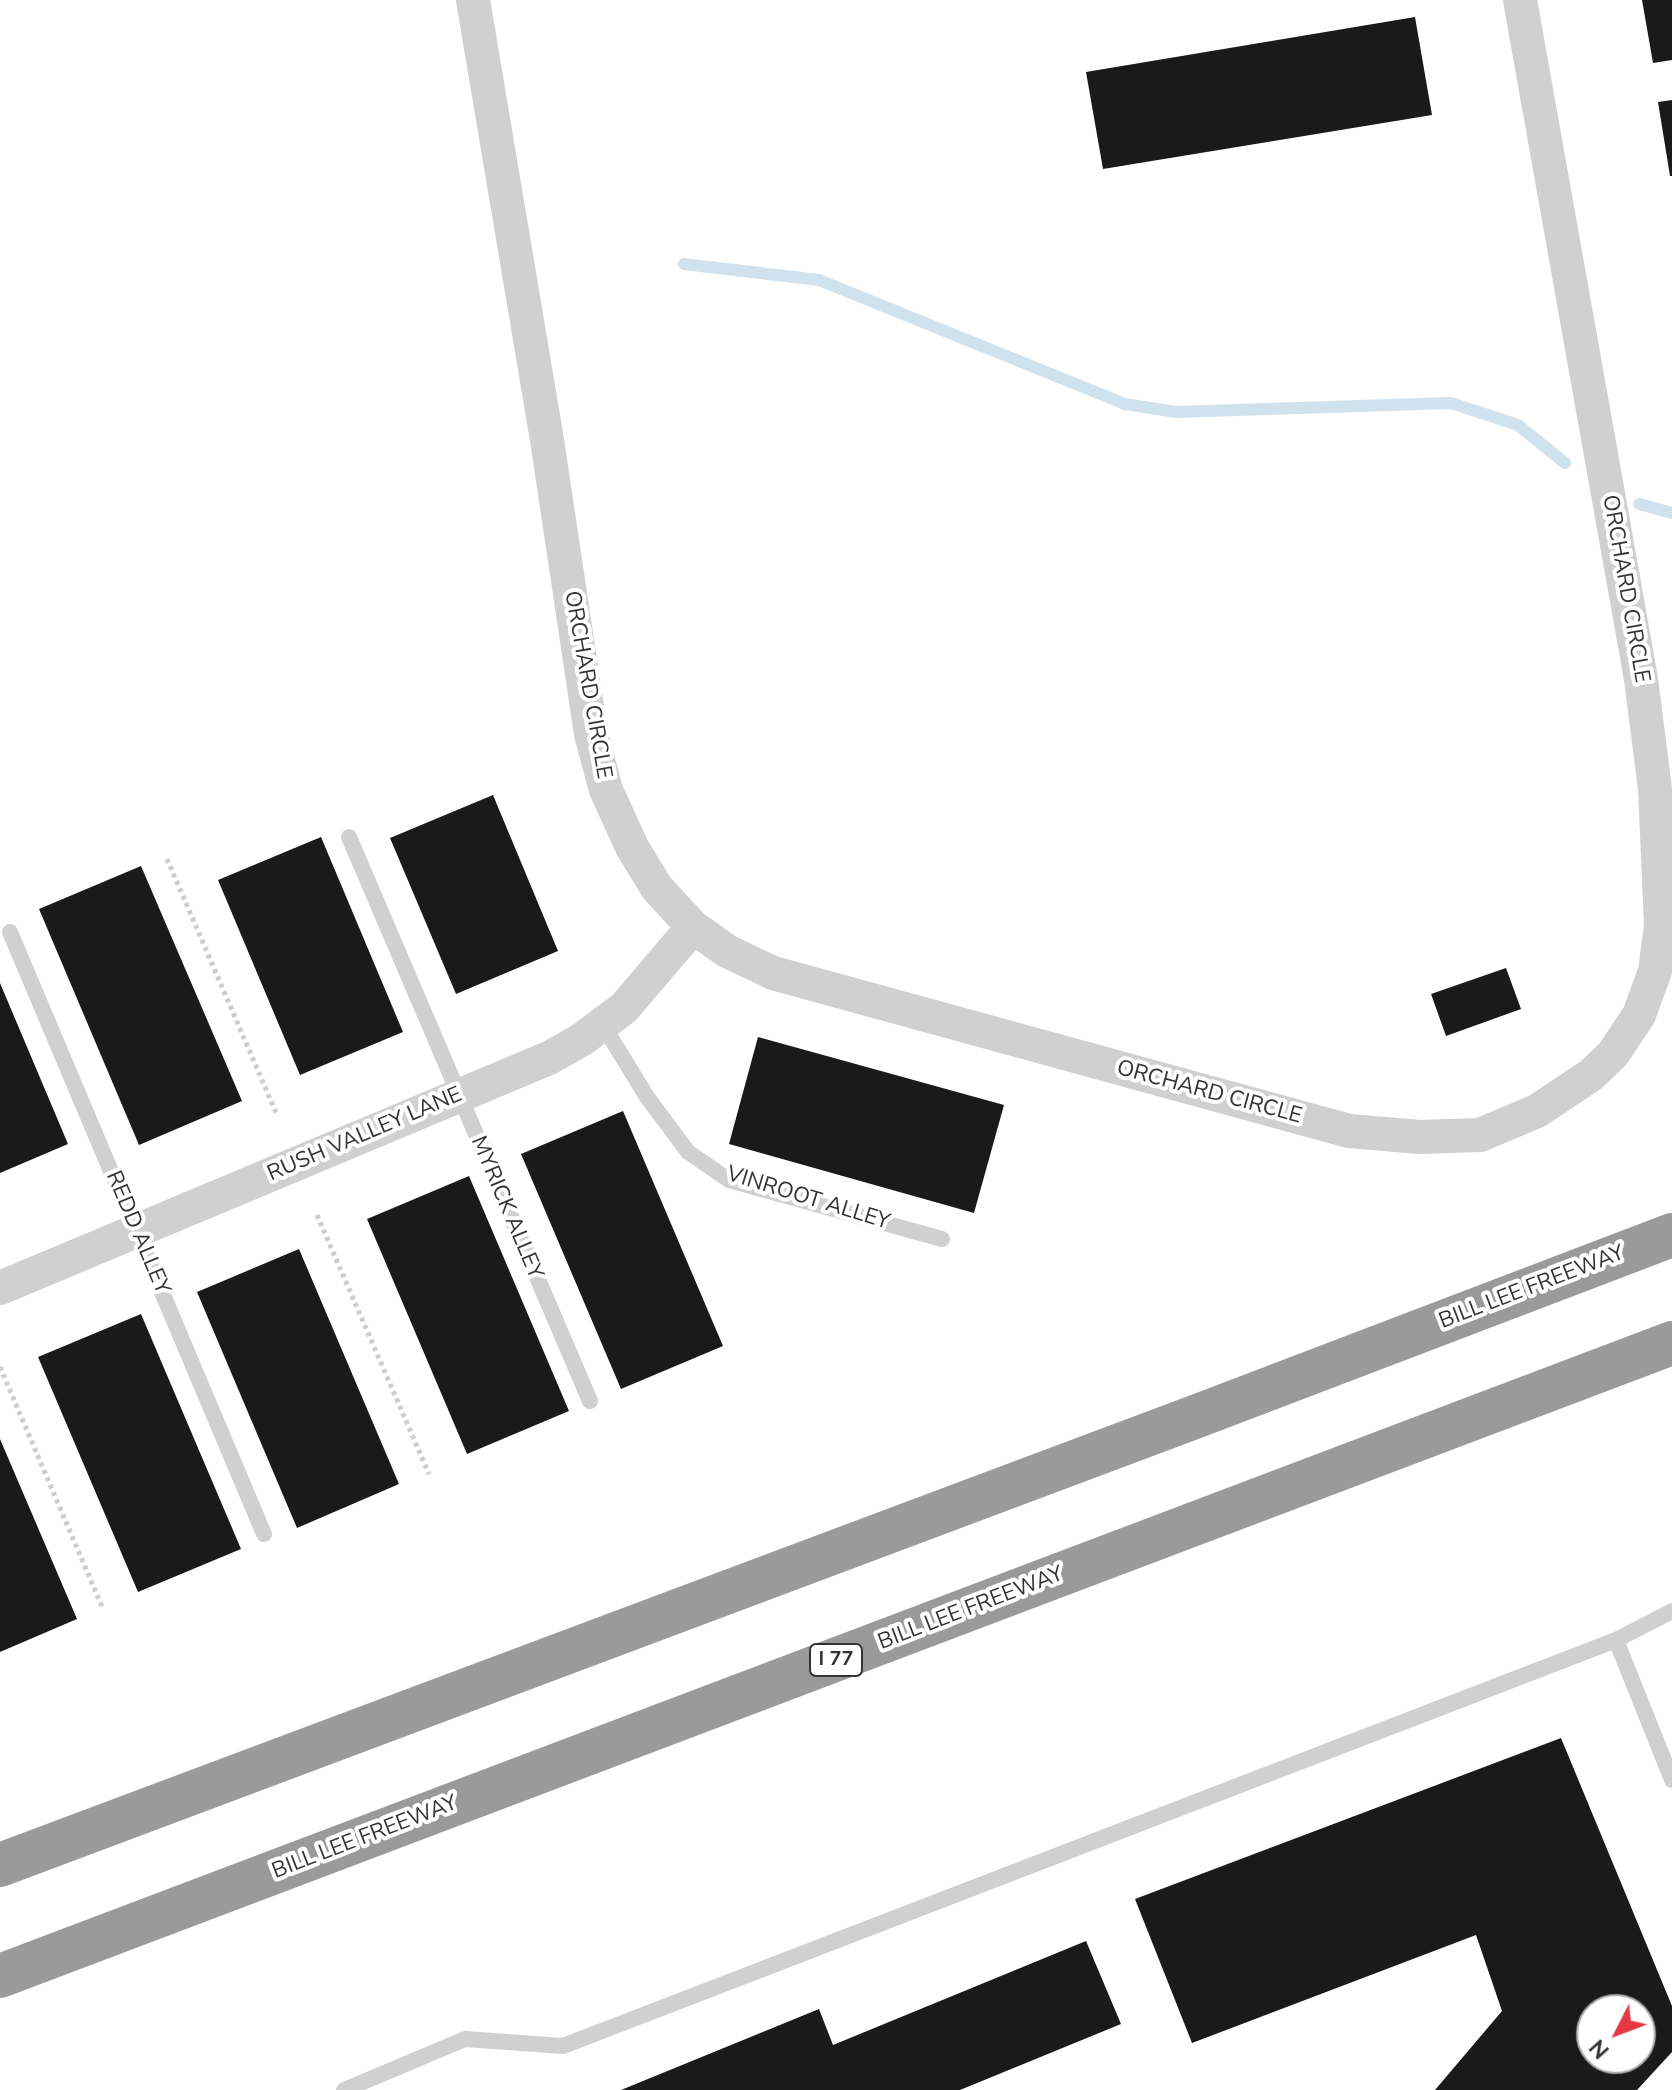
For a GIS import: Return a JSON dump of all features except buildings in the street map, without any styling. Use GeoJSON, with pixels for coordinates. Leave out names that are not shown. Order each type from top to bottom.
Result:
{"type":"FeatureCollection","features":[{"type":"Feature","properties":{"kind":"highway","name":"BILL LEE FREEWAY"},"geometry":{"type":"LineString","coordinates":[[0,1865],[1672,1235]]}},
{"type":"Feature","properties":{"kind":"highway","name":"BILL LEE FREEWAY"},"geometry":{"type":"LineString","coordinates":[[0,1976],[1672,1343]]}},
{"type":"Feature","properties":{"kind":"street","name":"ORCHARD CIRCLE"},"geometry":{"type":"LineString","coordinates":[[473,0],[547,440],[591,734],[606,790],[632,847],[657,888],[693,927],[727,951],[773,973],[1349,1131],[1420,1137],[1480,1135],[1537,1111],[1591,1075],[1613,1054],[1639,1015],[1655,971],[1661,925],[1652,762],[1641,679],[1520,0]]}},
{"type":"Feature","properties":{"kind":"street","name":"RUSH VALLEY LANE"},"geometry":{"type":"LineString","coordinates":[[0,1288],[549,1058],[603,1025],[643,988],[693,927]]}},
{"type":"Feature","properties":{"kind":"lane","name":"MYRICK ALLEY"},"geometry":{"type":"LineString","coordinates":[[349,837],[590,1401]]}},
{"type":"Feature","properties":{"kind":"lane","name":"REDD ALLEY"},"geometry":{"type":"LineString","coordinates":[[10,932],[264,1534]]}},
{"type":"Feature","properties":{"kind":"lane","name":"VINROOT ALLEY"},"geometry":{"type":"LineString","coordinates":[[603,1025],[647,1097],[688,1152],[729,1180],[942,1239]]}},
{"type":"Feature","properties":{"kind":"lane"},"geometry":{"type":"LineString","coordinates":[[344,2090],[465,2039],[563,2046],[1616,1640],[1672,1611]]}},
{"type":"Feature","properties":{"kind":"lane"},"geometry":{"type":"LineString","coordinates":[[1616,1640],[1672,1780]]}},
{"type":"Feature","properties":{"kind":"path"},"geometry":{"type":"LineString","coordinates":[[167,859],[277,1115]]}},
{"type":"Feature","properties":{"kind":"path"},"geometry":{"type":"LineString","coordinates":[[317,1215],[429,1474]]}},
{"type":"Feature","properties":{"kind":"path"},"geometry":{"type":"LineString","coordinates":[[0,1367],[103,1609]]}},
{"type":"Feature","properties":{"kind":"waterway"},"geometry":{"type":"LineString","coordinates":[[684,264],[819,280],[1125,404],[1176,412],[1451,403],[1518,425],[1565,463]]}},
{"type":"Feature","properties":{"kind":"waterway"},"geometry":{"type":"LineString","coordinates":[[1639,504],[1672,513]]}}]}
